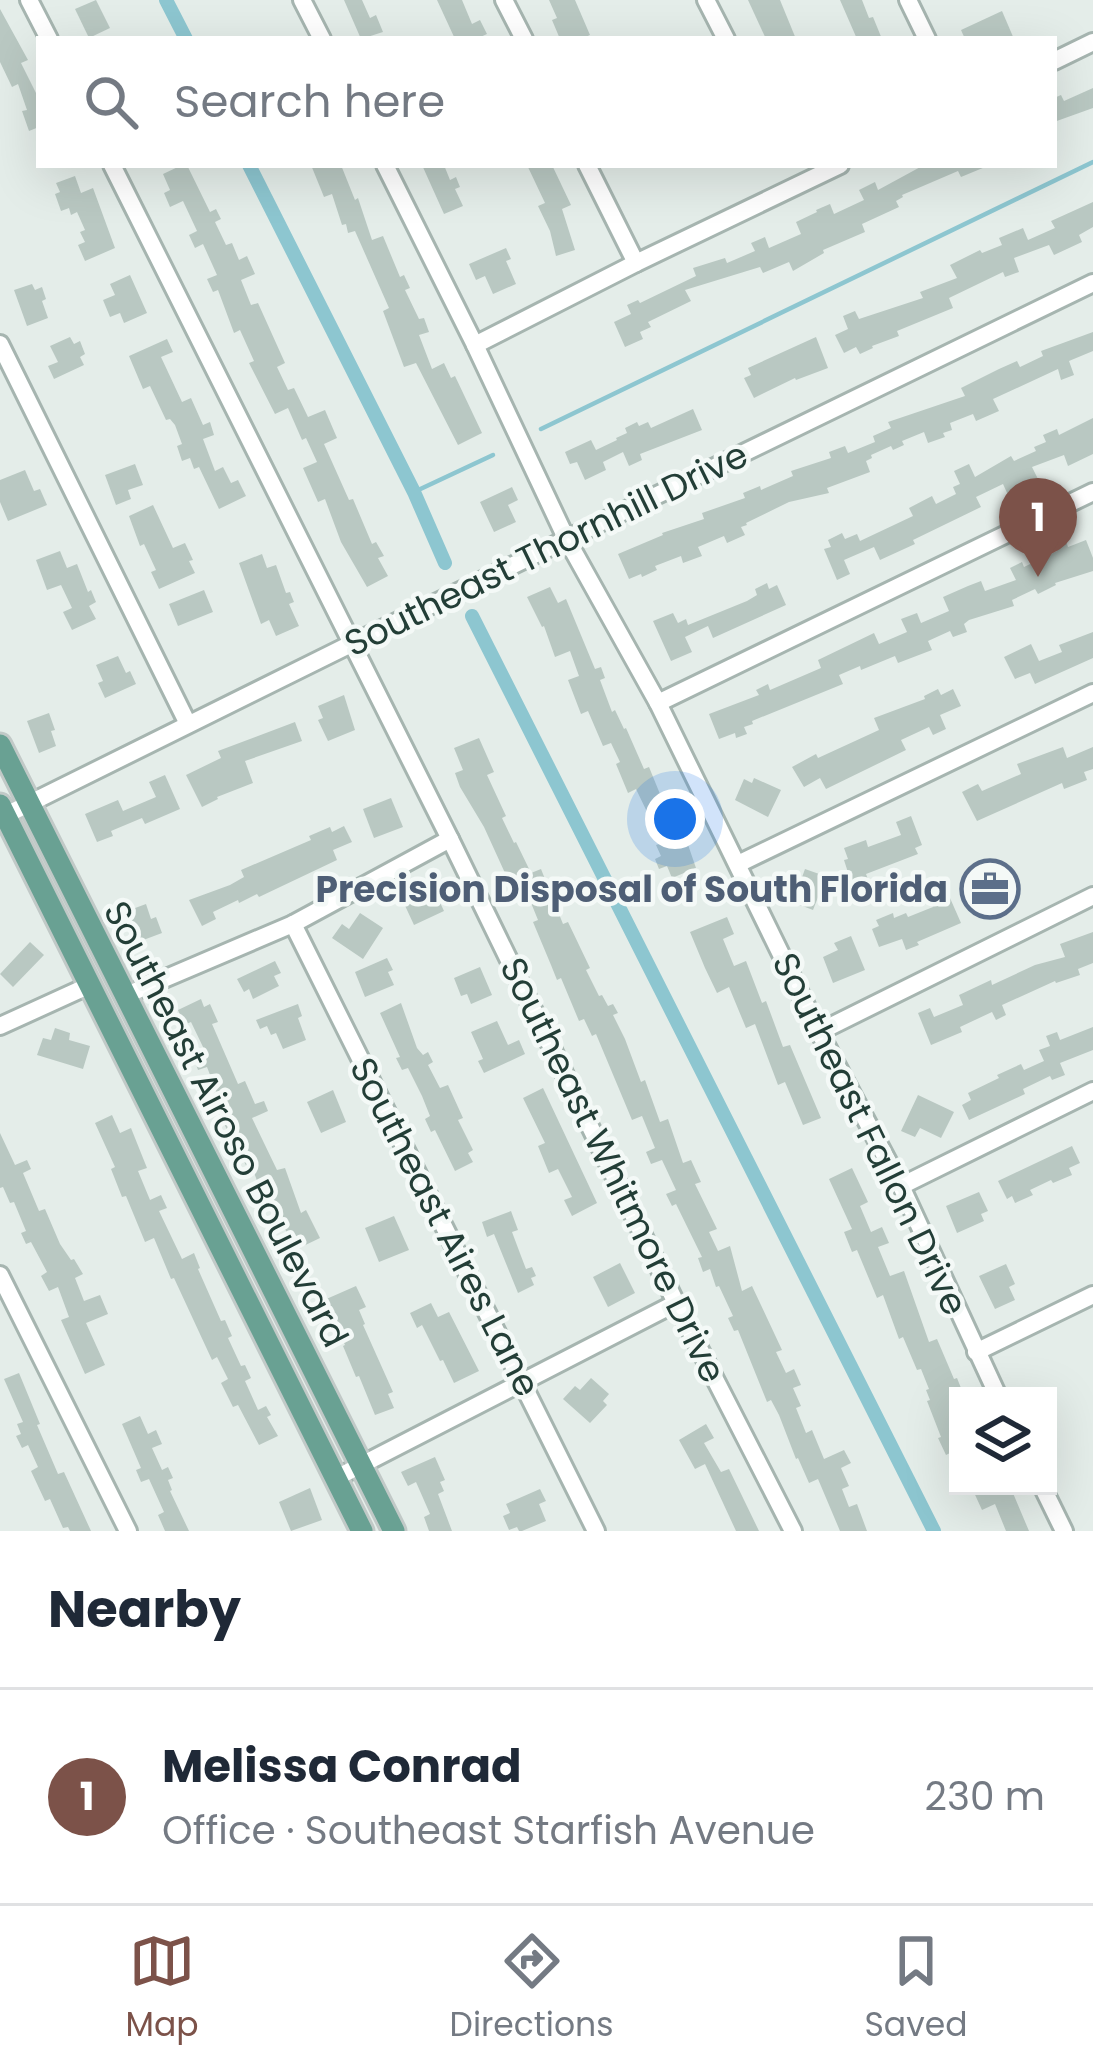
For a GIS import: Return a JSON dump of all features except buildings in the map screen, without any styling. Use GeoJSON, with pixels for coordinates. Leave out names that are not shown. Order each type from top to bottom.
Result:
{"type":"FeatureCollection","features":[{"type":"Feature","properties":{"kind":"main road","name":"Southeast Airoso Boulevard"},"geometry":{"type":"LineString","coordinates":[[0,745],[394,1531]]}},
{"type":"Feature","properties":{"kind":"main road","name":"Southeast Airoso Boulevard"},"geometry":{"type":"LineString","coordinates":[[2,813],[362,1531]]}},
{"type":"Feature","properties":{"kind":"street"},"geometry":{"type":"LineString","coordinates":[[29,0],[47,36]]}},
{"type":"Feature","properties":{"kind":"street"},"geometry":{"type":"LineString","coordinates":[[302,0],[320,36]]}},
{"type":"Feature","properties":{"kind":"street"},"geometry":{"type":"LineString","coordinates":[[504,0],[522,36]]}},
{"type":"Feature","properties":{"kind":"street"},"geometry":{"type":"LineString","coordinates":[[706,0],[724,36]]}},
{"type":"Feature","properties":{"kind":"street"},"geometry":{"type":"LineString","coordinates":[[908,0],[926,36]]}},
{"type":"Feature","properties":{"kind":"street"},"geometry":{"type":"LineString","coordinates":[[1057,60],[1093,42]]}},
{"type":"Feature","properties":{"kind":"street","name":"Southeast Whitmore Drive"},"geometry":{"type":"LineString","coordinates":[[113,168],[793,1531]]}},
{"type":"Feature","properties":{"kind":"street","name":"Southeast Fallon Drive"},"geometry":{"type":"LineString","coordinates":[[386,168],[566,538],[658,703],[819,1032],[901,1186],[994,1387]]}},
{"type":"Feature","properties":{"kind":"street"},"geometry":{"type":"LineString","coordinates":[[588,168],[636,263]]}},
{"type":"Feature","properties":{"kind":"street"},"geometry":{"type":"LineString","coordinates":[[790,168],[799,185]]}},
{"type":"Feature","properties":{"kind":"street"},"geometry":{"type":"LineString","coordinates":[[475,345],[834,168]]}},
{"type":"Feature","properties":{"kind":"street","name":"Southeast Thornhill Drive"},"geometry":{"type":"LineString","coordinates":[[2,813],[1093,283]]}},
{"type":"Feature","properties":{"kind":"street"},"geometry":{"type":"LineString","coordinates":[[0,344],[188,724]]}},
{"type":"Feature","properties":{"kind":"street"},"geometry":{"type":"LineString","coordinates":[[658,703],[1093,493]]}},
{"type":"Feature","properties":{"kind":"street"},"geometry":{"type":"LineString","coordinates":[[738,864],[1093,693]]}},
{"type":"Feature","properties":{"kind":"street"},"geometry":{"type":"LineString","coordinates":[[124,996],[293,924],[450,839]]}},
{"type":"Feature","properties":{"kind":"street"},"geometry":{"type":"LineString","coordinates":[[819,1032],[1093,896]]}},
{"type":"Feature","properties":{"kind":"street","name":"Southeast Aires Lane"},"geometry":{"type":"LineString","coordinates":[[293,924],[596,1531]]}},
{"type":"Feature","properties":{"kind":"street"},"geometry":{"type":"LineString","coordinates":[[0,1026],[90,985]]}},
{"type":"Feature","properties":{"kind":"street"},"geometry":{"type":"LineString","coordinates":[[901,1186],[1093,1091]]}},
{"type":"Feature","properties":{"kind":"street"},"geometry":{"type":"LineString","coordinates":[[0,1275],[128,1531]]}},
{"type":"Feature","properties":{"kind":"street"},"geometry":{"type":"LineString","coordinates":[[976,1352],[1093,1295]]}},
{"type":"Feature","properties":{"kind":"street"},"geometry":{"type":"LineString","coordinates":[[335,1478],[676,1303]]}},
{"type":"Feature","properties":{"kind":"street"},"geometry":{"type":"LineString","coordinates":[[1046,1495],[1064,1531]]}},
{"type":"Feature","properties":{"kind":"waterway"},"geometry":{"type":"LineString","coordinates":[[166,0],[184,36]]}},
{"type":"Feature","properties":{"kind":"waterway"},"geometry":{"type":"LineString","coordinates":[[541,429],[1093,162]]}},
{"type":"Feature","properties":{"kind":"waterway"},"geometry":{"type":"LineString","coordinates":[[251,168],[445,563]]}},
{"type":"Feature","properties":{"kind":"waterway"},"geometry":{"type":"LineString","coordinates":[[414,492],[493,455]]}},
{"type":"Feature","properties":{"kind":"waterway"},"geometry":{"type":"LineString","coordinates":[[472,616],[934,1531]]}},
{"type":"Feature","properties":{"kind":"place","name":"Melissa Conrad"},"geometry":{"type":"Point","coordinates":[1038,577]}},
{"type":"Feature","properties":{"kind":"place","name":"Precision Disposal of South Florida"},"geometry":{"type":"Point","coordinates":[990,889]}}]}
